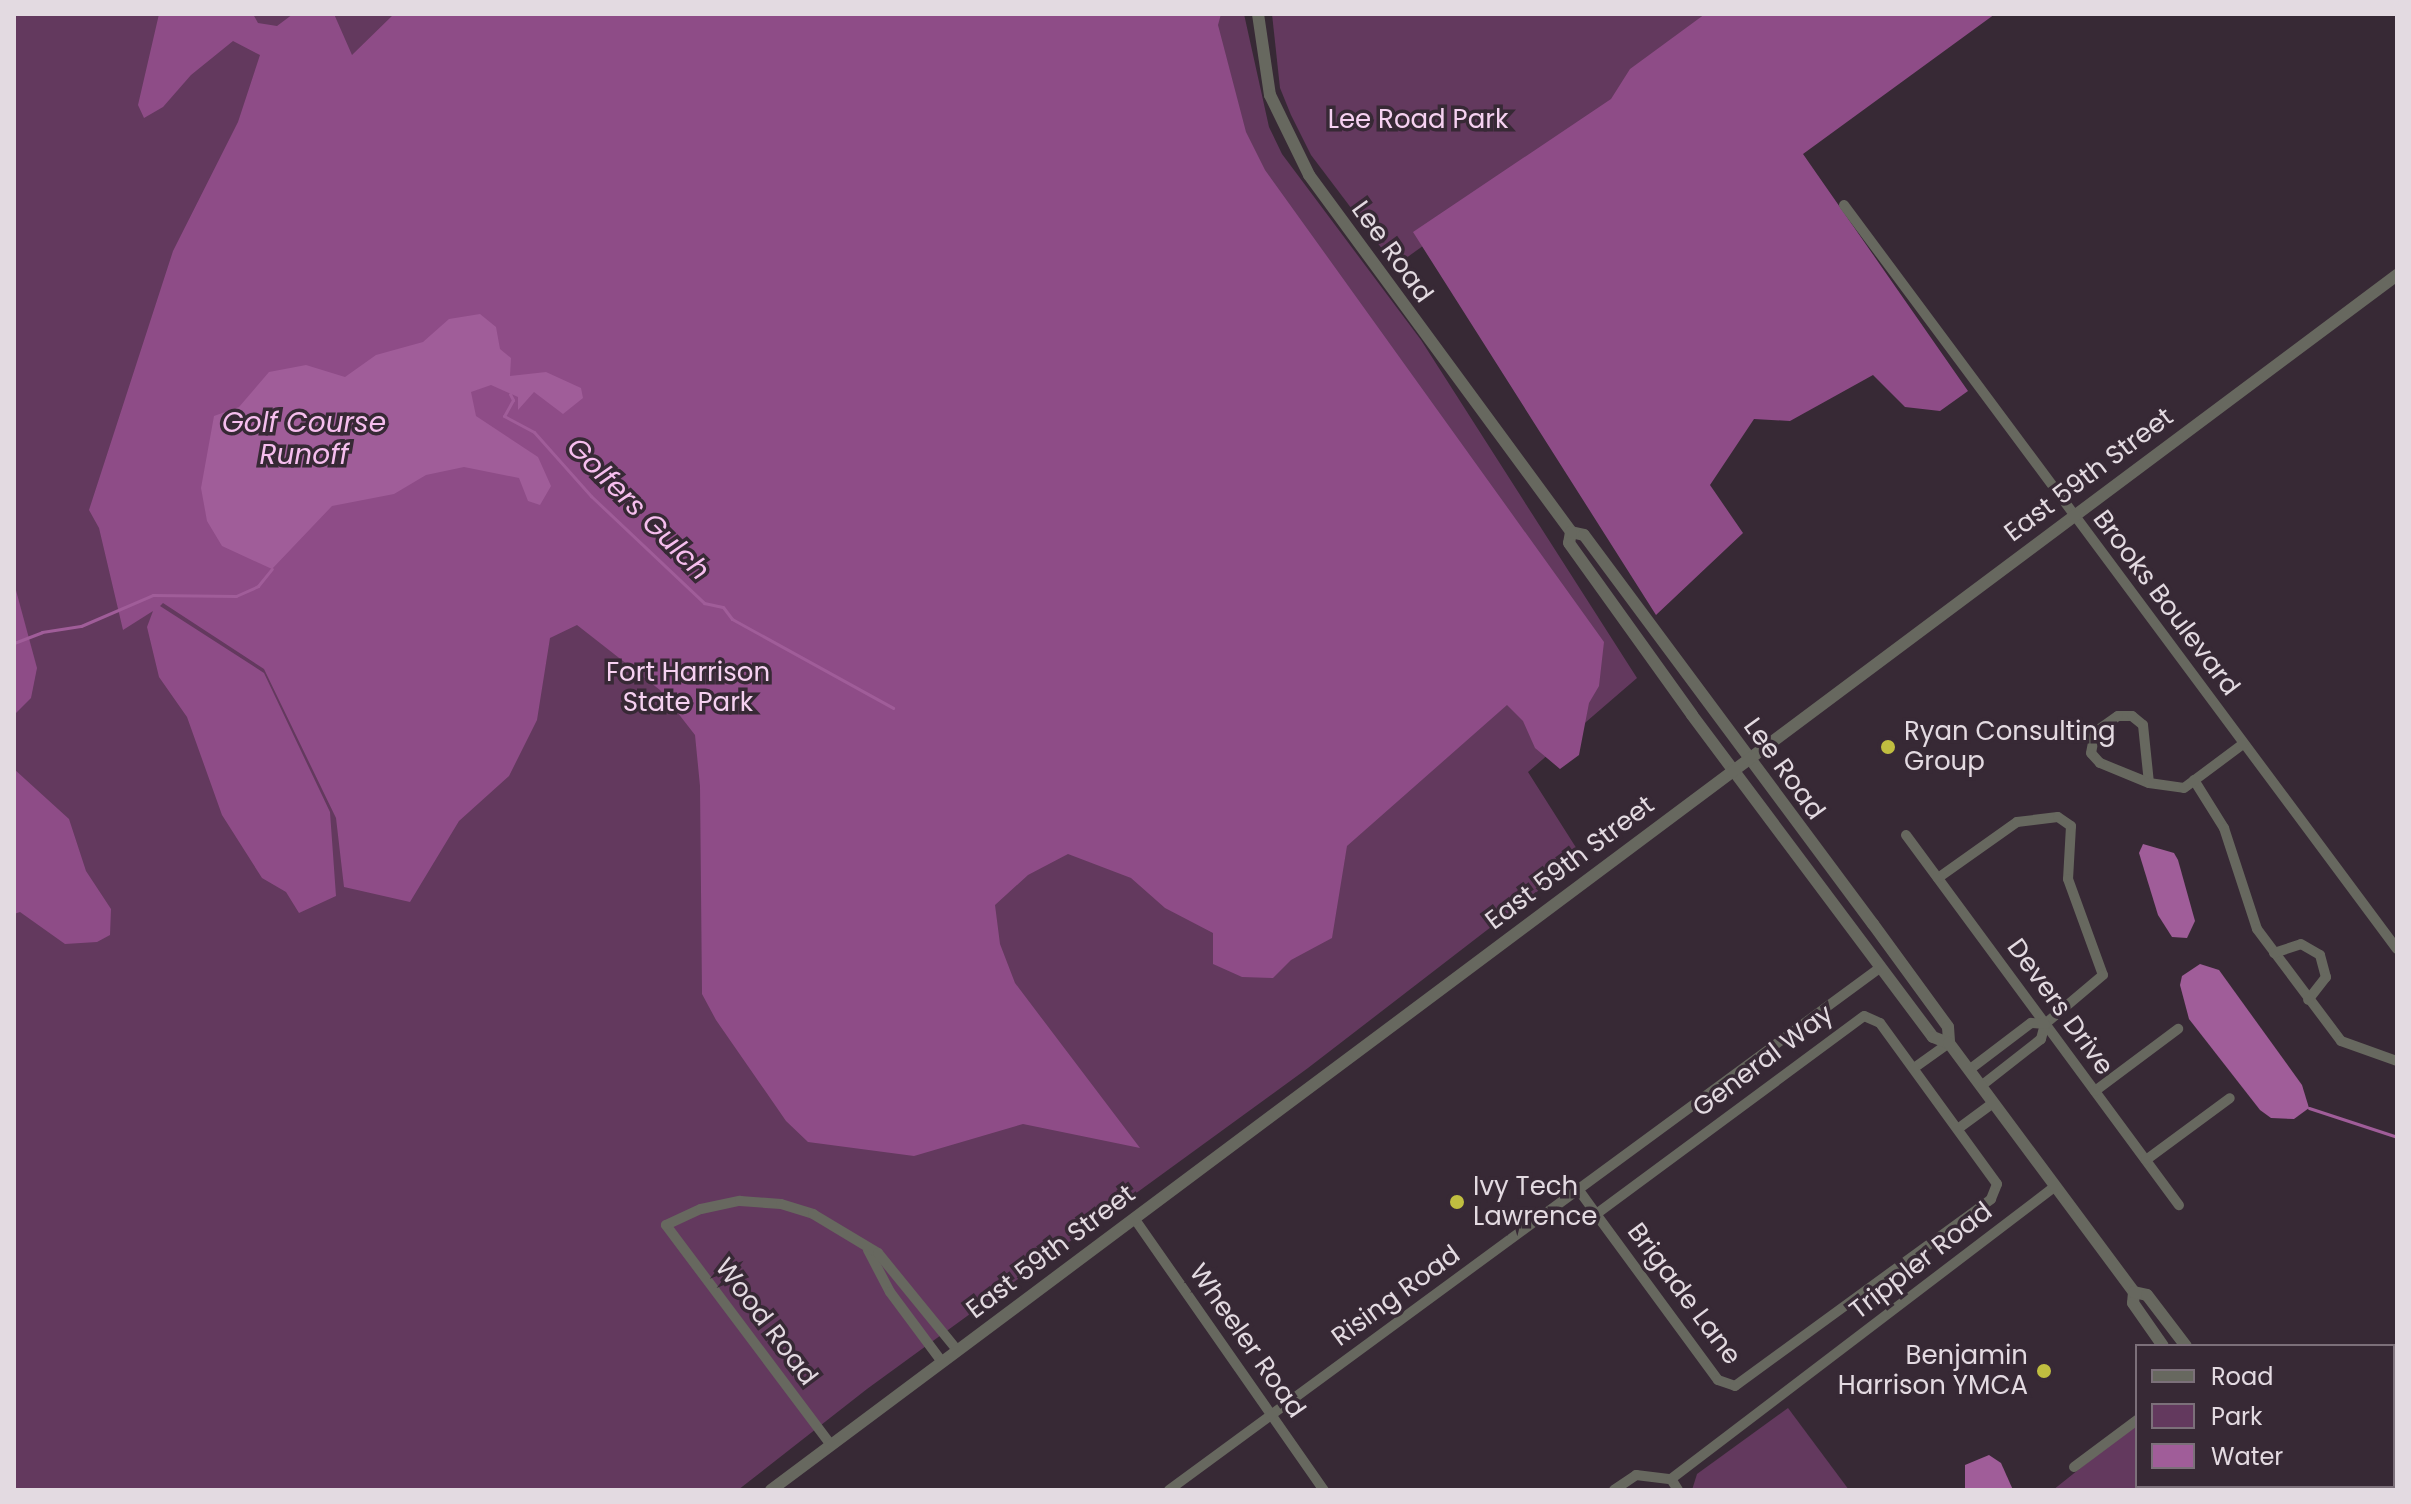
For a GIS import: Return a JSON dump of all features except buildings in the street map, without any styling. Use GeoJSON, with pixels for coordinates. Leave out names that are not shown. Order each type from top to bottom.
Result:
{"type":"FeatureCollection","features":[{"type":"Feature","properties":{"kind":"street","name":"Lee Road"},"geometry":{"type":"LineString","coordinates":[[1258,14],[1267,85],[1298,158],[1571,532],[1584,535],[1948,1027],[1949,1043]]}},
{"type":"Feature","properties":{"kind":"street","name":"Brooks Boulevard"},"geometry":{"type":"LineString","coordinates":[[1844,205],[2397,949]]}},
{"type":"Feature","properties":{"kind":"street","name":"East 59th Street"},"geometry":{"type":"LineString","coordinates":[[771,1490],[2397,275]]}},
{"type":"Feature","properties":{"kind":"street","name":"Lee Road"},"geometry":{"type":"LineString","coordinates":[[1571,532],[1569,543],[1732,769],[1933,1037],[1949,1043],[2134,1292],[2147,1295],[2184,1344]]}},
{"type":"Feature","properties":{"kind":"street"},"geometry":{"type":"LineString","coordinates":[[2149,783],[2140,721],[2118,716],[2095,732],[2090,746],[2097,761],[2149,783],[2173,790],[2194,780],[2243,744]]}},
{"type":"Feature","properties":{"kind":"street"},"geometry":{"type":"LineString","coordinates":[[2194,780],[2224,828],[2250,918],[2274,953],[2345,1044],[2397,1061]]}},
{"type":"Feature","properties":{"kind":"street"},"geometry":{"type":"LineString","coordinates":[[1938,878],[2017,822],[2058,817],[2069,822],[2072,834],[2066,873],[2103,975],[2045,1024],[2041,1039],[1981,1086]]}},
{"type":"Feature","properties":{"kind":"street","name":"Devers Drive"},"geometry":{"type":"LineString","coordinates":[[1906,835],[2179,1205]]}},
{"type":"Feature","properties":{"kind":"street"},"geometry":{"type":"LineString","coordinates":[[2383,930],[2397,935]]}},
{"type":"Feature","properties":{"kind":"street"},"geometry":{"type":"LineString","coordinates":[[2274,953],[2301,944],[2320,955],[2326,977],[2308,1000]]}},
{"type":"Feature","properties":{"kind":"street","name":"Rising Road"},"geometry":{"type":"LineString","coordinates":[[1169,1490],[1881,967]]}},
{"type":"Feature","properties":{"kind":"street","name":"General Way"},"geometry":{"type":"LineString","coordinates":[[1596,1214],[1859,1017],[1878,1020],[1995,1177],[1993,1196],[1741,1383],[1727,1385]]}},
{"type":"Feature","properties":{"kind":"street"},"geometry":{"type":"LineString","coordinates":[[1969,1070],[2031,1023],[2045,1024]]}},
{"type":"Feature","properties":{"kind":"street"},"geometry":{"type":"LineString","coordinates":[[2095,1091],[2178,1029]]}},
{"type":"Feature","properties":{"kind":"street"},"geometry":{"type":"LineString","coordinates":[[1914,1068],[1949,1043]]}},
{"type":"Feature","properties":{"kind":"street"},"geometry":{"type":"LineString","coordinates":[[2146,1160],[2230,1098]]}},
{"type":"Feature","properties":{"kind":"street"},"geometry":{"type":"LineString","coordinates":[[1959,1128],[1993,1103]]}},
{"type":"Feature","properties":{"kind":"street","name":"Trippler Road"},"geometry":{"type":"LineString","coordinates":[[1671,1479],[2055,1186]]}},
{"type":"Feature","properties":{"kind":"street","name":"Brigade Lane"},"geometry":{"type":"LineString","coordinates":[[1578,1189],[1717,1378],[1727,1385]]}},
{"type":"Feature","properties":{"kind":"street","name":"Wood Road"},"geometry":{"type":"LineString","coordinates":[[831,1445],[666,1225],[722,1203],[769,1201],[825,1220],[868,1250]]}},
{"type":"Feature","properties":{"kind":"street","name":"Wheeler Road"},"geometry":{"type":"LineString","coordinates":[[1134,1218],[1324,1490]]}},
{"type":"Feature","properties":{"kind":"street"},"geometry":{"type":"LineString","coordinates":[[868,1250],[878,1253],[957,1350]]}},
{"type":"Feature","properties":{"kind":"street"},"geometry":{"type":"LineString","coordinates":[[868,1250],[890,1292],[942,1362]]}},
{"type":"Feature","properties":{"kind":"street","name":"Lee Road"},"geometry":{"type":"LineString","coordinates":[[2134,1292],[2133,1303],[2162,1344]]}},
{"type":"Feature","properties":{"kind":"street"},"geometry":{"type":"LineString","coordinates":[[2074,1467],[2135,1421]]}},
{"type":"Feature","properties":{"kind":"street"},"geometry":{"type":"LineString","coordinates":[[1614,1490],[1636,1475],[1671,1479],[1678,1490]]}},
{"type":"Feature","properties":{"kind":"green space","name":"Fort Harrison State Park"},"geometry":{"type":"Polygon","coordinates":[[[14,14],[1244,14],[1269,127],[1282,154],[1421,340],[1637,678],[1528,772],[1582,857],[1308,1068],[867,1389],[738,1490],[14,1490],[14,14]]]}},
{"type":"Feature","properties":{"kind":"green space"},"geometry":{"type":"Polygon","coordinates":[[[159,14],[253,14],[258,23],[277,26],[293,14],[334,14],[352,55],[394,14],[1221,14],[1218,25],[1246,132],[1265,170],[1604,642],[1599,686],[1589,703],[1579,755],[1560,769],[1535,748],[1523,721],[1507,705],[1347,846],[1332,938],[1291,960],[1273,978],[1242,977],[1213,964],[1213,933],[1165,908],[1131,878],[1068,854],[1028,875],[995,905],[1000,944],[1015,983],[1140,1148],[1023,1124],[914,1156],[808,1142],[786,1121],[716,1020],[702,994],[700,786],[695,735],[660,690],[577,625],[550,638],[537,720],[509,776],[459,821],[410,902],[344,887],[336,818],[264,669],[163,603],[160,606],[264,673],[330,812],[336,896],[299,913],[286,892],[262,878],[222,815],[187,717],[159,677],[147,627],[153,611],[123,630],[99,528],[89,510],[173,251],[238,122],[260,55],[233,41],[191,75],[163,107],[144,118],[138,105],[159,14]]]}},
{"type":"Feature","properties":{"kind":"green space","name":"Lee Road Park"},"geometry":{"type":"Polygon","coordinates":[[[1272,14],[1746,14],[1395,266],[1311,155],[1291,115],[1280,88],[1272,14]]]}},
{"type":"Feature","properties":{"kind":"green space"},"geometry":{"type":"Polygon","coordinates":[[[1705,14],[1995,14],[1803,154],[1968,391],[1940,411],[1905,407],[1873,375],[1790,421],[1754,419],[1710,485],[1743,533],[1656,615],[1413,232],[1611,99],[1630,69],[1705,14]]]}},
{"type":"Feature","properties":{"kind":"green space"},"geometry":{"type":"Polygon","coordinates":[[[14,583],[37,668],[31,698],[14,715],[14,583]]]}},
{"type":"Feature","properties":{"kind":"green space"},"geometry":{"type":"Polygon","coordinates":[[[14,769],[69,819],[86,871],[111,909],[110,935],[97,942],[65,944],[20,912],[14,914],[14,769]]]}},
{"type":"Feature","properties":{"kind":"green space"},"geometry":{"type":"Polygon","coordinates":[[[1788,1408],[1849,1490],[1692,1490],[1697,1474],[1788,1408]]]}},
{"type":"Feature","properties":{"kind":"green space"},"geometry":{"type":"Polygon","coordinates":[[[2135,1425],[2135,1488],[2254,1490],[2053,1490],[2135,1425]]]}},
{"type":"Feature","properties":{"kind":"water","name":"Golf Course Runoff"},"geometry":{"type":"Polygon","coordinates":[[[480,314],[496,327],[500,349],[511,358],[510,376],[546,372],[581,388],[583,398],[563,414],[534,392],[518,410],[518,397],[491,385],[471,392],[476,416],[538,457],[551,486],[540,505],[528,501],[519,478],[464,467],[426,475],[394,494],[332,506],[272,569],[222,546],[207,521],[201,488],[214,416],[239,407],[269,372],[306,365],[345,377],[376,355],[423,342],[449,319],[480,314]]]}},
{"type":"Feature","properties":{"kind":"water"},"geometry":{"type":"Polygon","coordinates":[[[2143,844],[2174,853],[2178,860],[2195,921],[2187,938],[2172,937],[2158,915],[2139,853],[2143,844]]]}},
{"type":"Feature","properties":{"kind":"water"},"geometry":{"type":"Polygon","coordinates":[[[2200,964],[2219,970],[2302,1085],[2309,1108],[2294,1119],[2271,1118],[2260,1110],[2189,1019],[2180,985],[2182,976],[2200,964]]]}},
{"type":"Feature","properties":{"kind":"water"},"geometry":{"type":"Polygon","coordinates":[[[1989,1455],[2001,1463],[2013,1490],[1965,1488],[1965,1465],[1989,1455]]]}},
{"type":"Feature","properties":{"kind":"waterway","name":"Golfers Gulch"},"geometry":{"type":"LineString","coordinates":[[510,394],[513,400],[504,416],[534,432],[591,496],[704,603],[723,607],[732,619],[893,708]]}},
{"type":"Feature","properties":{"kind":"waterway"},"geometry":{"type":"LineString","coordinates":[[14,643],[42,632],[81,626],[153,595],[236,596],[258,586],[272,569]]}},
{"type":"Feature","properties":{"kind":"waterway"},"geometry":{"type":"LineString","coordinates":[[2309,1108],[2397,1137]]}},
{"type":"Feature","properties":{"kind":"place","name":"Ryan Consulting Group"},"geometry":{"type":"Point","coordinates":[1888,747]}},
{"type":"Feature","properties":{"kind":"place","name":"Ivy Tech Lawrence"},"geometry":{"type":"Point","coordinates":[1457,1202]}},
{"type":"Feature","properties":{"kind":"place","name":"Benjamin Harrison YMCA"},"geometry":{"type":"Point","coordinates":[2044,1371]}}]}
